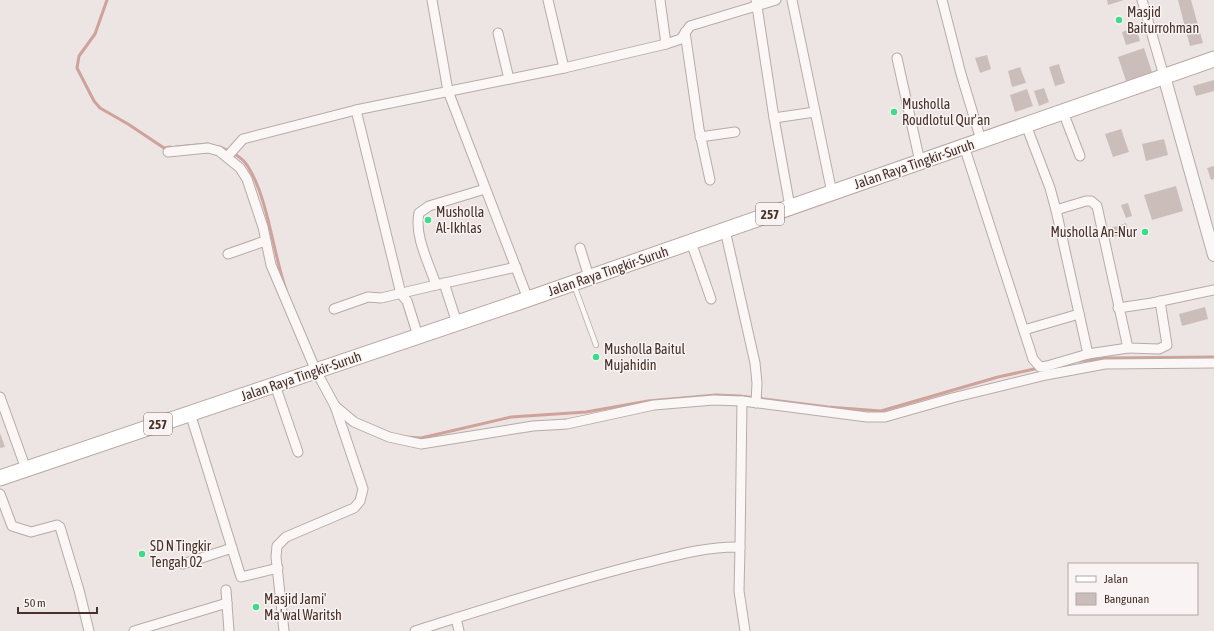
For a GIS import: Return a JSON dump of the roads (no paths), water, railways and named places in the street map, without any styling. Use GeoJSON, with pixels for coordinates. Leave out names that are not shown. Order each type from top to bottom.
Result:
{"type":"FeatureCollection","features":[{"type":"Feature","properties":{"kind":"main road","name":"Jalan Raya Tingkir-Suruh"},"geometry":{"type":"LineString","coordinates":[[0,478],[528,299],[1214,59]]}},
{"type":"Feature","properties":{"kind":"street"},"geometry":{"type":"LineString","coordinates":[[432,0],[448,91],[528,299]]}},
{"type":"Feature","properties":{"kind":"street"},"geometry":{"type":"LineString","coordinates":[[548,0],[564,68]]}},
{"type":"Feature","properties":{"kind":"street"},"geometry":{"type":"LineString","coordinates":[[660,0],[666,44]]}},
{"type":"Feature","properties":{"kind":"street"},"geometry":{"type":"LineString","coordinates":[[227,157],[243,138],[356,110],[564,68],[666,44],[681,39],[690,26],[756,3],[776,0]]}},
{"type":"Feature","properties":{"kind":"street"},"geometry":{"type":"LineString","coordinates":[[792,0],[832,192]]}},
{"type":"Feature","properties":{"kind":"street"},"geometry":{"type":"LineString","coordinates":[[942,0],[961,74],[981,140]]}},
{"type":"Feature","properties":{"kind":"street"},"geometry":{"type":"LineString","coordinates":[[1142,0],[1214,255]]}},
{"type":"Feature","properties":{"kind":"street"},"geometry":{"type":"LineString","coordinates":[[756,3],[790,207]]}},
{"type":"Feature","properties":{"kind":"street"},"geometry":{"type":"LineString","coordinates":[[685,32],[700,137],[710,180]]}},
{"type":"Feature","properties":{"kind":"street"},"geometry":{"type":"LineString","coordinates":[[498,33],[509,79]]}},
{"type":"Feature","properties":{"kind":"street"},"geometry":{"type":"LineString","coordinates":[[897,58],[920,162]]}},
{"type":"Feature","properties":{"kind":"street"},"geometry":{"type":"LineString","coordinates":[[356,110],[401,294],[407,301],[418,336]]}},
{"type":"Feature","properties":{"kind":"street"},"geometry":{"type":"LineString","coordinates":[[774,118],[815,112]]}},
{"type":"Feature","properties":{"kind":"street"},"geometry":{"type":"LineString","coordinates":[[1063,112],[1080,156]]}},
{"type":"Feature","properties":{"kind":"street"},"geometry":{"type":"LineString","coordinates":[[1026,125],[1050,188],[1056,210],[1088,354]]}},
{"type":"Feature","properties":{"kind":"street"},"geometry":{"type":"LineString","coordinates":[[700,137],[735,132]]}},
{"type":"Feature","properties":{"kind":"street"},"geometry":{"type":"LineString","coordinates":[[964,146],[1033,359],[1040,367],[1088,354],[1105,358],[1214,363]]}},
{"type":"Feature","properties":{"kind":"street"},"geometry":{"type":"LineString","coordinates":[[168,152],[208,148],[219,150],[240,168],[247,179],[258,212],[271,265],[320,370],[363,489],[360,501],[354,508],[286,537],[277,546],[284,631]]}},
{"type":"Feature","properties":{"kind":"street"},"geometry":{"type":"LineString","coordinates":[[456,323],[419,233],[417,221],[419,213],[429,206],[485,189]]}},
{"type":"Feature","properties":{"kind":"street"},"geometry":{"type":"LineString","coordinates":[[1056,210],[1086,201],[1095,203],[1128,348]]}},
{"type":"Feature","properties":{"kind":"street"},"geometry":{"type":"LineString","coordinates":[[725,230],[755,364],[757,399]]}},
{"type":"Feature","properties":{"kind":"street"},"geometry":{"type":"LineString","coordinates":[[228,254],[265,241]]}},
{"type":"Feature","properties":{"kind":"street"},"geometry":{"type":"LineString","coordinates":[[691,242],[710,299]]}},
{"type":"Feature","properties":{"kind":"street"},"geometry":{"type":"LineString","coordinates":[[580,248],[590,277]]}},
{"type":"Feature","properties":{"kind":"street"},"geometry":{"type":"LineString","coordinates":[[334,309],[368,297],[381,298],[401,294],[516,267]]}},
{"type":"Feature","properties":{"kind":"street"},"geometry":{"type":"LineString","coordinates":[[1118,308],[1214,290]]}},
{"type":"Feature","properties":{"kind":"street"},"geometry":{"type":"LineString","coordinates":[[334,406],[354,422],[389,437],[420,444],[533,426],[567,424],[654,405],[714,400],[742,401],[757,399],[867,417],[885,417],[952,398],[1046,375],[1105,358],[1128,348],[1159,349],[1167,345],[1160,301]]}},
{"type":"Feature","properties":{"kind":"street"},"geometry":{"type":"LineString","coordinates":[[1024,330],[1079,314]]}},
{"type":"Feature","properties":{"kind":"street"},"geometry":{"type":"LineString","coordinates":[[275,385],[298,452]]}},
{"type":"Feature","properties":{"kind":"street"},"geometry":{"type":"LineString","coordinates":[[0,397],[26,469]]}},
{"type":"Feature","properties":{"kind":"street"},"geometry":{"type":"LineString","coordinates":[[742,401],[739,592],[745,631]]}},
{"type":"Feature","properties":{"kind":"street"},"geometry":{"type":"LineString","coordinates":[[190,413],[242,578],[278,568]]}},
{"type":"Feature","properties":{"kind":"street"},"geometry":{"type":"LineString","coordinates":[[0,494],[12,526],[31,532],[57,525],[60,526],[79,590],[88,631]]}},
{"type":"Feature","properties":{"kind":"street"},"geometry":{"type":"LineString","coordinates":[[415,631],[596,575],[703,550],[740,547]]}},
{"type":"Feature","properties":{"kind":"street"},"geometry":{"type":"LineString","coordinates":[[183,564],[232,548]]}},
{"type":"Feature","properties":{"kind":"street"},"geometry":{"type":"LineString","coordinates":[[226,590],[229,631]]}},
{"type":"Feature","properties":{"kind":"street"},"geometry":{"type":"LineString","coordinates":[[134,631],[227,603]]}},
{"type":"Feature","properties":{"kind":"street"},"geometry":{"type":"LineString","coordinates":[[456,618],[459,631]]}},
{"type":"Feature","properties":{"kind":"lane"},"geometry":{"type":"LineString","coordinates":[[573,283],[596,346]]}},
{"type":"Feature","properties":{"kind":"waterway"},"geometry":{"type":"LineString","coordinates":[[107,0],[95,34],[79,56],[77,68],[94,101],[100,108],[128,124],[164,148],[170,147]]}},
{"type":"Feature","properties":{"kind":"waterway"},"geometry":{"type":"LineString","coordinates":[[176,147],[208,144]]}},
{"type":"Feature","properties":{"kind":"waterway"},"geometry":{"type":"LineString","coordinates":[[220,147],[242,159],[254,178],[265,209],[286,290]]}},
{"type":"Feature","properties":{"kind":"waterway"},"geometry":{"type":"LineString","coordinates":[[1080,361],[1108,358],[1214,357]]}},
{"type":"Feature","properties":{"kind":"waterway"},"geometry":{"type":"LineString","coordinates":[[406,437],[421,438],[511,417],[586,412],[648,401],[716,395],[740,396],[828,407],[881,411],[998,377],[1039,368]]}},
{"type":"Feature","properties":{"kind":"place","name":"Masjid Baiturrohman"},"geometry":{"type":"Point","coordinates":[1119,20]}},
{"type":"Feature","properties":{"kind":"place","name":"Musholla Roudlotul Qur'an"},"geometry":{"type":"Point","coordinates":[894,112]}},
{"type":"Feature","properties":{"kind":"place","name":"Musholla Al-Ikhlas"},"geometry":{"type":"Point","coordinates":[428,220]}},
{"type":"Feature","properties":{"kind":"place","name":"Musholla An-Nur"},"geometry":{"type":"Point","coordinates":[1145,232]}},
{"type":"Feature","properties":{"kind":"place","name":"Musholla Baitul Mujahidin"},"geometry":{"type":"Point","coordinates":[596,357]}},
{"type":"Feature","properties":{"kind":"place","name":"SD N Tingkir Tengah 02"},"geometry":{"type":"Point","coordinates":[142,554]}},
{"type":"Feature","properties":{"kind":"place","name":"Masjid Jami' Ma'wal Waritsh"},"geometry":{"type":"Point","coordinates":[256,607]}}]}
